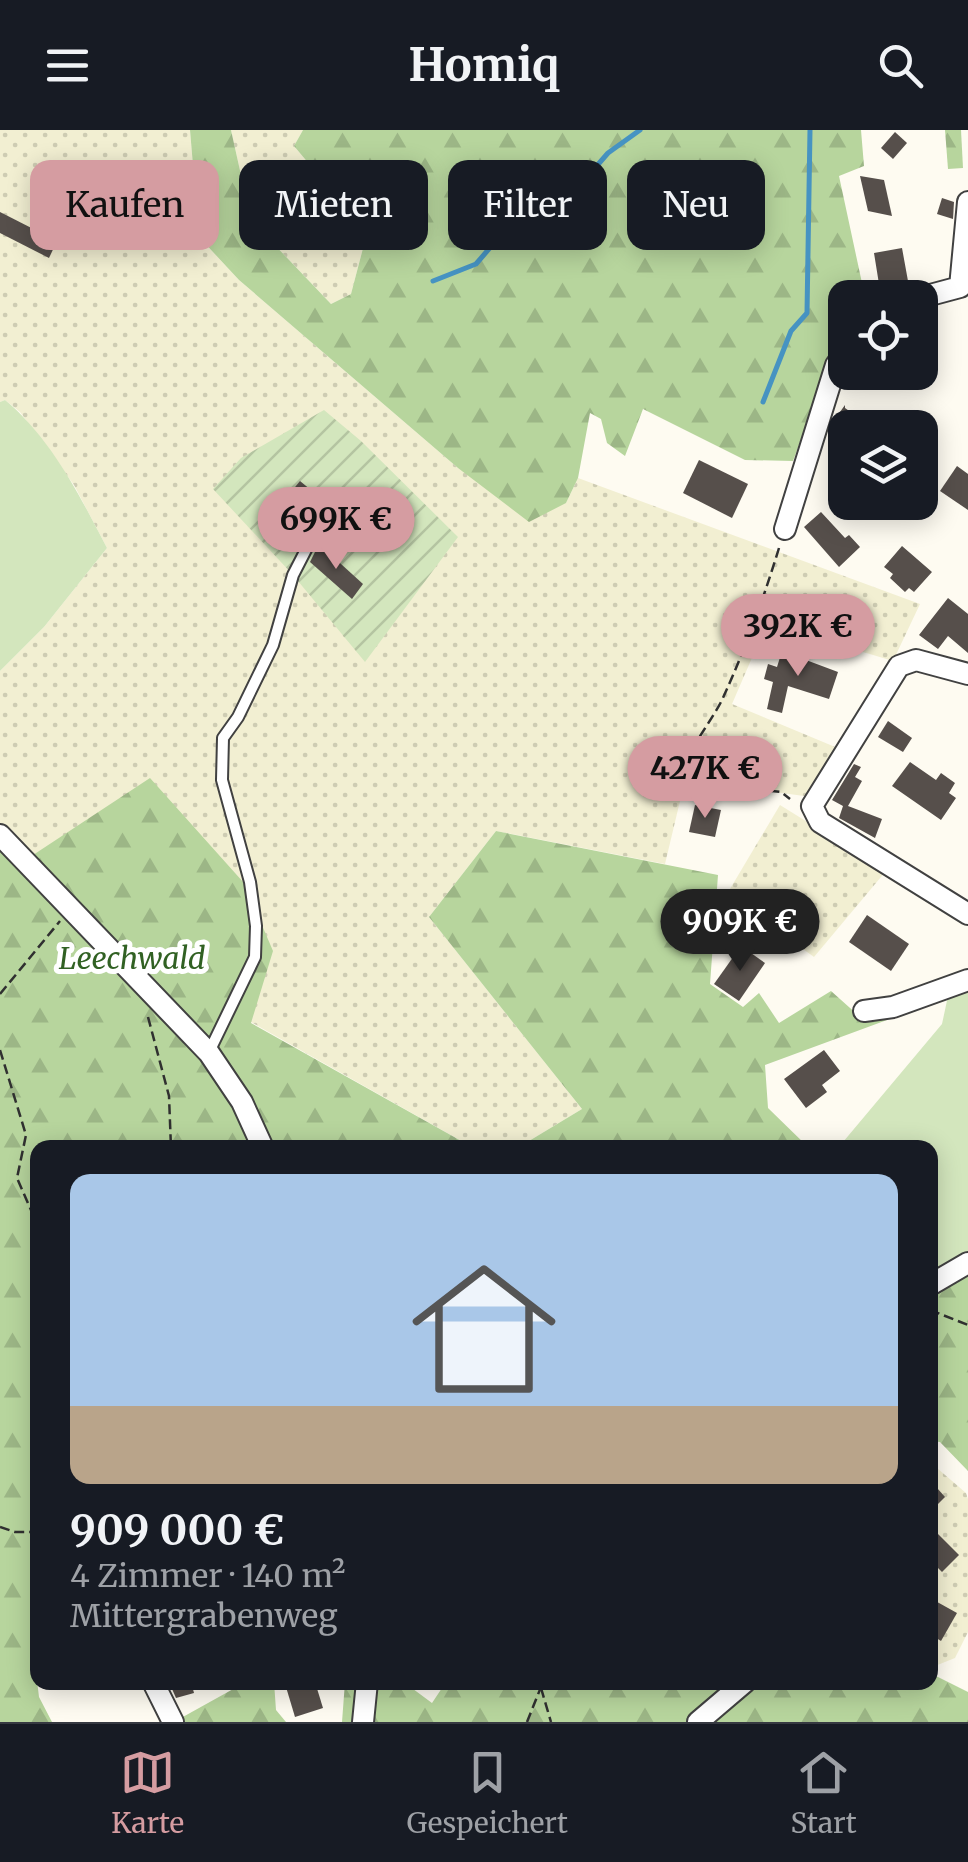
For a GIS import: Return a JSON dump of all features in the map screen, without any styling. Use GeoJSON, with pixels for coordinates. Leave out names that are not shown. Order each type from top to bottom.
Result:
{"type":"FeatureCollection","features":[{"type":"Feature","properties":{"kind":"street"},"geometry":{"type":"LineString","coordinates":[[938,293],[960,287],[968,202]]}},
{"type":"Feature","properties":{"kind":"street"},"geometry":{"type":"LineString","coordinates":[[785,530],[828,390]]}},
{"type":"Feature","properties":{"kind":"street"},"geometry":{"type":"LineString","coordinates":[[968,674],[916,660],[899,666],[812,806],[820,822],[968,914]]}},
{"type":"Feature","properties":{"kind":"street"},"geometry":{"type":"LineString","coordinates":[[0,835],[209,1053],[242,1102],[259,1140]]}},
{"type":"Feature","properties":{"kind":"street"},"geometry":{"type":"LineString","coordinates":[[864,1011],[893,1008],[968,980]]}},
{"type":"Feature","properties":{"kind":"street"},"geometry":{"type":"LineString","coordinates":[[938,1281],[968,1264]]}},
{"type":"Feature","properties":{"kind":"street"},"geometry":{"type":"LineString","coordinates":[[157,1690],[174,1722]]}},
{"type":"Feature","properties":{"kind":"street"},"geometry":{"type":"LineString","coordinates":[[364,1722],[366,1690]]}},
{"type":"Feature","properties":{"kind":"street"},"geometry":{"type":"LineString","coordinates":[[698,1722],[736,1690]]}},
{"type":"Feature","properties":{"kind":"lane"},"geometry":{"type":"LineString","coordinates":[[209,1053],[255,957],[256,926],[250,882],[222,780],[223,738],[238,717],[273,645],[293,575],[312,538]]}},
{"type":"Feature","properties":{"kind":"path"},"geometry":{"type":"LineString","coordinates":[[785,530],[756,622],[720,704],[682,769],[680,782],[781,792],[790,799]]}},
{"type":"Feature","properties":{"kind":"path"},"geometry":{"type":"LineString","coordinates":[[0,994],[71,909]]}},
{"type":"Feature","properties":{"kind":"path"},"geometry":{"type":"LineString","coordinates":[[146,1007],[170,1096],[171,1140]]}},
{"type":"Feature","properties":{"kind":"path"},"geometry":{"type":"LineString","coordinates":[[0,1050],[26,1136],[17,1178],[30,1208]]}},
{"type":"Feature","properties":{"kind":"path"},"geometry":{"type":"LineString","coordinates":[[938,1313],[968,1325]]}},
{"type":"Feature","properties":{"kind":"path"},"geometry":{"type":"LineString","coordinates":[[0,1527],[30,1532]]}},
{"type":"Feature","properties":{"kind":"path"},"geometry":{"type":"LineString","coordinates":[[527,1722],[540,1690]]}},
{"type":"Feature","properties":{"kind":"path"},"geometry":{"type":"LineString","coordinates":[[543,1690],[551,1722]]}},
{"type":"Feature","properties":{"kind":"shaded area"},"geometry":{"type":"Polygon","coordinates":[[[0,130],[190,130],[193,160],[30,160],[30,250],[211,250],[239,280],[458,468],[566,503],[578,478],[920,604],[893,661],[767,623],[732,704],[840,749],[817,792],[804,796],[685,780],[665,864],[496,831],[429,917],[582,1109],[531,1140],[460,1140],[251,1022],[29,857],[0,829],[0,671],[44,627],[107,548],[74,485],[20,412],[5,400],[0,402],[0,130]]]}},
{"type":"Feature","properties":{"kind":"shaded area"},"geometry":{"type":"Polygon","coordinates":[[[231,130],[303,130],[294,146],[306,160],[239,160],[239,166],[231,130]]]}},
{"type":"Feature","properties":{"kind":"shaded area"},"geometry":{"type":"Polygon","coordinates":[[[280,250],[363,250],[351,294],[331,304],[280,250]]]}},
{"type":"Feature","properties":{"kind":"shaded area"},"geometry":{"type":"Polygon","coordinates":[[[780,805],[886,871],[814,957],[727,894],[780,805]]]}},
{"type":"Feature","properties":{"kind":"shaded area"},"geometry":{"type":"Polygon","coordinates":[[[938,1469],[968,1499],[968,1632],[955,1658],[938,1665],[938,1469]]]}},
{"type":"Feature","properties":{"kind":"green space"},"geometry":{"type":"Polygon","coordinates":[[[190,130],[231,130],[239,166],[239,250],[280,250],[331,304],[351,294],[363,250],[428,250],[428,160],[306,160],[294,146],[303,130],[861,130],[864,166],[839,176],[861,280],[828,280],[828,366],[793,461],[745,460],[643,409],[625,456],[607,443],[601,419],[590,413],[578,478],[566,503],[529,522],[458,468],[239,280],[211,250],[219,250],[219,160],[193,160],[190,130]]]}},
{"type":"Feature","properties":{"kind":"green space"},"geometry":{"type":"Polygon","coordinates":[[[945,130],[961,130],[963,168],[948,169],[945,130]]]}},
{"type":"Feature","properties":{"kind":"green space"},"geometry":{"type":"Polygon","coordinates":[[[5,400],[50,450],[107,548],[44,627],[0,671],[0,402],[5,400]]]}},
{"type":"Feature","properties":{"kind":"green space"},"geometry":{"type":"Polygon","coordinates":[[[324,410],[458,537],[365,662],[293,575],[213,489],[241,458],[324,410]]]}},
{"type":"Feature","properties":{"kind":"green space","name":"Leechwald"},"geometry":{"type":"Polygon","coordinates":[[[150,778],[244,883],[273,951],[251,1023],[460,1140],[30,1140],[30,1690],[38,1690],[52,1722],[0,1722],[0,829],[30,857],[150,778]]]}},
{"type":"Feature","properties":{"kind":"green space"},"geometry":{"type":"Polygon","coordinates":[[[496,831],[718,875],[710,984],[743,1007],[759,993],[779,1023],[831,991],[859,1016],[887,1010],[887,1020],[765,1065],[768,1108],[801,1140],[531,1140],[582,1109],[429,917],[496,831]]]}},
{"type":"Feature","properties":{"kind":"green space"},"geometry":{"type":"Polygon","coordinates":[[[968,989],[968,1272],[938,1286],[938,1140],[845,1140],[942,1024],[948,996],[968,989]]]}},
{"type":"Feature","properties":{"kind":"green space"},"geometry":{"type":"Polygon","coordinates":[[[968,1272],[968,1471],[938,1442],[938,1289],[968,1272]]]}},
{"type":"Feature","properties":{"kind":"green space"},"geometry":{"type":"Polygon","coordinates":[[[938,1677],[968,1692],[968,1722],[342,1722],[344,1690],[414,1690],[432,1703],[441,1690],[938,1690],[938,1677]]]}},
{"type":"Feature","properties":{"kind":"green space"},"geometry":{"type":"Polygon","coordinates":[[[231,1690],[275,1690],[276,1710],[286,1722],[182,1722],[181,1718],[231,1690]]]}},
{"type":"Feature","properties":{"kind":"building"},"geometry":{"type":"Polygon","coordinates":[[[895,132],[907,143],[893,159],[881,148],[895,132]]]}},
{"type":"Feature","properties":{"kind":"building"},"geometry":{"type":"Polygon","coordinates":[[[860,176],[884,180],[892,216],[868,211],[860,176]]]}},
{"type":"Feature","properties":{"kind":"building"},"geometry":{"type":"Polygon","coordinates":[[[942,198],[954,202],[953,219],[937,214],[942,198]]]}},
{"type":"Feature","properties":{"kind":"building"},"geometry":{"type":"Polygon","coordinates":[[[0,212],[30,227],[30,248],[0,233],[0,212]]]}},
{"type":"Feature","properties":{"kind":"building"},"geometry":{"type":"Polygon","coordinates":[[[902,248],[908,280],[878,280],[874,253],[902,248]]]}},
{"type":"Feature","properties":{"kind":"building"},"geometry":{"type":"Polygon","coordinates":[[[33,250],[53,250],[49,258],[33,250]]]}},
{"type":"Feature","properties":{"kind":"building"},"geometry":{"type":"Polygon","coordinates":[[[699,460],[748,484],[732,518],[683,493],[699,460]]]}},
{"type":"Feature","properties":{"kind":"building"},"geometry":{"type":"Polygon","coordinates":[[[957,466],[968,474],[968,510],[940,491],[957,466]]]}},
{"type":"Feature","properties":{"kind":"building"},"geometry":{"type":"Polygon","coordinates":[[[300,481],[317,495],[292,522],[306,531],[297,549],[266,522],[300,481]]]}},
{"type":"Feature","properties":{"kind":"building"},"geometry":{"type":"Polygon","coordinates":[[[821,512],[845,538],[849,535],[860,547],[839,567],[804,527],[821,512]]]}},
{"type":"Feature","properties":{"kind":"building"},"geometry":{"type":"Polygon","coordinates":[[[319,544],[363,584],[352,599],[310,562],[319,544]]]}},
{"type":"Feature","properties":{"kind":"building"},"geometry":{"type":"Polygon","coordinates":[[[902,546],[932,572],[914,592],[909,588],[905,592],[884,567],[902,546]]]}},
{"type":"Feature","properties":{"kind":"building"},"geometry":{"type":"Polygon","coordinates":[[[948,598],[968,614],[968,653],[948,636],[938,649],[919,635],[948,598]]]}},
{"type":"Feature","properties":{"kind":"building"},"geometry":{"type":"Polygon","coordinates":[[[782,651],[838,672],[829,699],[788,686],[782,713],[767,709],[773,682],[764,679],[768,664],[777,667],[782,651]]]}},
{"type":"Feature","properties":{"kind":"building"},"geometry":{"type":"Polygon","coordinates":[[[888,721],[912,738],[903,752],[878,737],[888,721]]]}},
{"type":"Feature","properties":{"kind":"building"},"geometry":{"type":"Polygon","coordinates":[[[910,762],[936,780],[941,773],[955,783],[949,793],[956,798],[941,820],[892,786],[910,762]]]}},
{"type":"Feature","properties":{"kind":"building"},"geometry":{"type":"Polygon","coordinates":[[[854,764],[861,767],[855,777],[862,781],[848,806],[882,819],[875,838],[839,818],[843,806],[832,800],[854,764]]]}},
{"type":"Feature","properties":{"kind":"building"},"geometry":{"type":"Polygon","coordinates":[[[695,805],[721,810],[715,837],[689,832],[695,805]]]}},
{"type":"Feature","properties":{"kind":"building"},"geometry":{"type":"Polygon","coordinates":[[[867,915],[909,944],[891,971],[849,942],[867,915]]]}},
{"type":"Feature","properties":{"kind":"building"},"geometry":{"type":"Polygon","coordinates":[[[741,946],[765,963],[739,1001],[714,984],[741,946]]]}},
{"type":"Feature","properties":{"kind":"building"},"geometry":{"type":"Polygon","coordinates":[[[824,1050],[840,1071],[822,1085],[827,1092],[806,1108],[784,1079],[824,1050]]]}},
{"type":"Feature","properties":{"kind":"building"},"geometry":{"type":"Polygon","coordinates":[[[938,1534],[959,1555],[942,1572],[938,1568],[938,1534]]]}},
{"type":"Feature","properties":{"kind":"building"},"geometry":{"type":"Polygon","coordinates":[[[938,1602],[957,1613],[941,1641],[938,1639],[938,1602]]]}},
{"type":"Feature","properties":{"kind":"building"},"geometry":{"type":"Polygon","coordinates":[[[172,1690],[193,1690],[194,1693],[176,1698],[172,1690]]]}},
{"type":"Feature","properties":{"kind":"building"},"geometry":{"type":"Polygon","coordinates":[[[287,1690],[317,1690],[323,1708],[295,1717],[287,1690]]]}},
{"type":"Feature","properties":{"kind":"waterway"},"geometry":{"type":"LineString","coordinates":[[433,281],[476,264],[506,229],[570,190],[608,153],[640,130]]}},
{"type":"Feature","properties":{"kind":"waterway"},"geometry":{"type":"LineString","coordinates":[[763,402],[791,331],[807,313],[810,130]]}}]}
